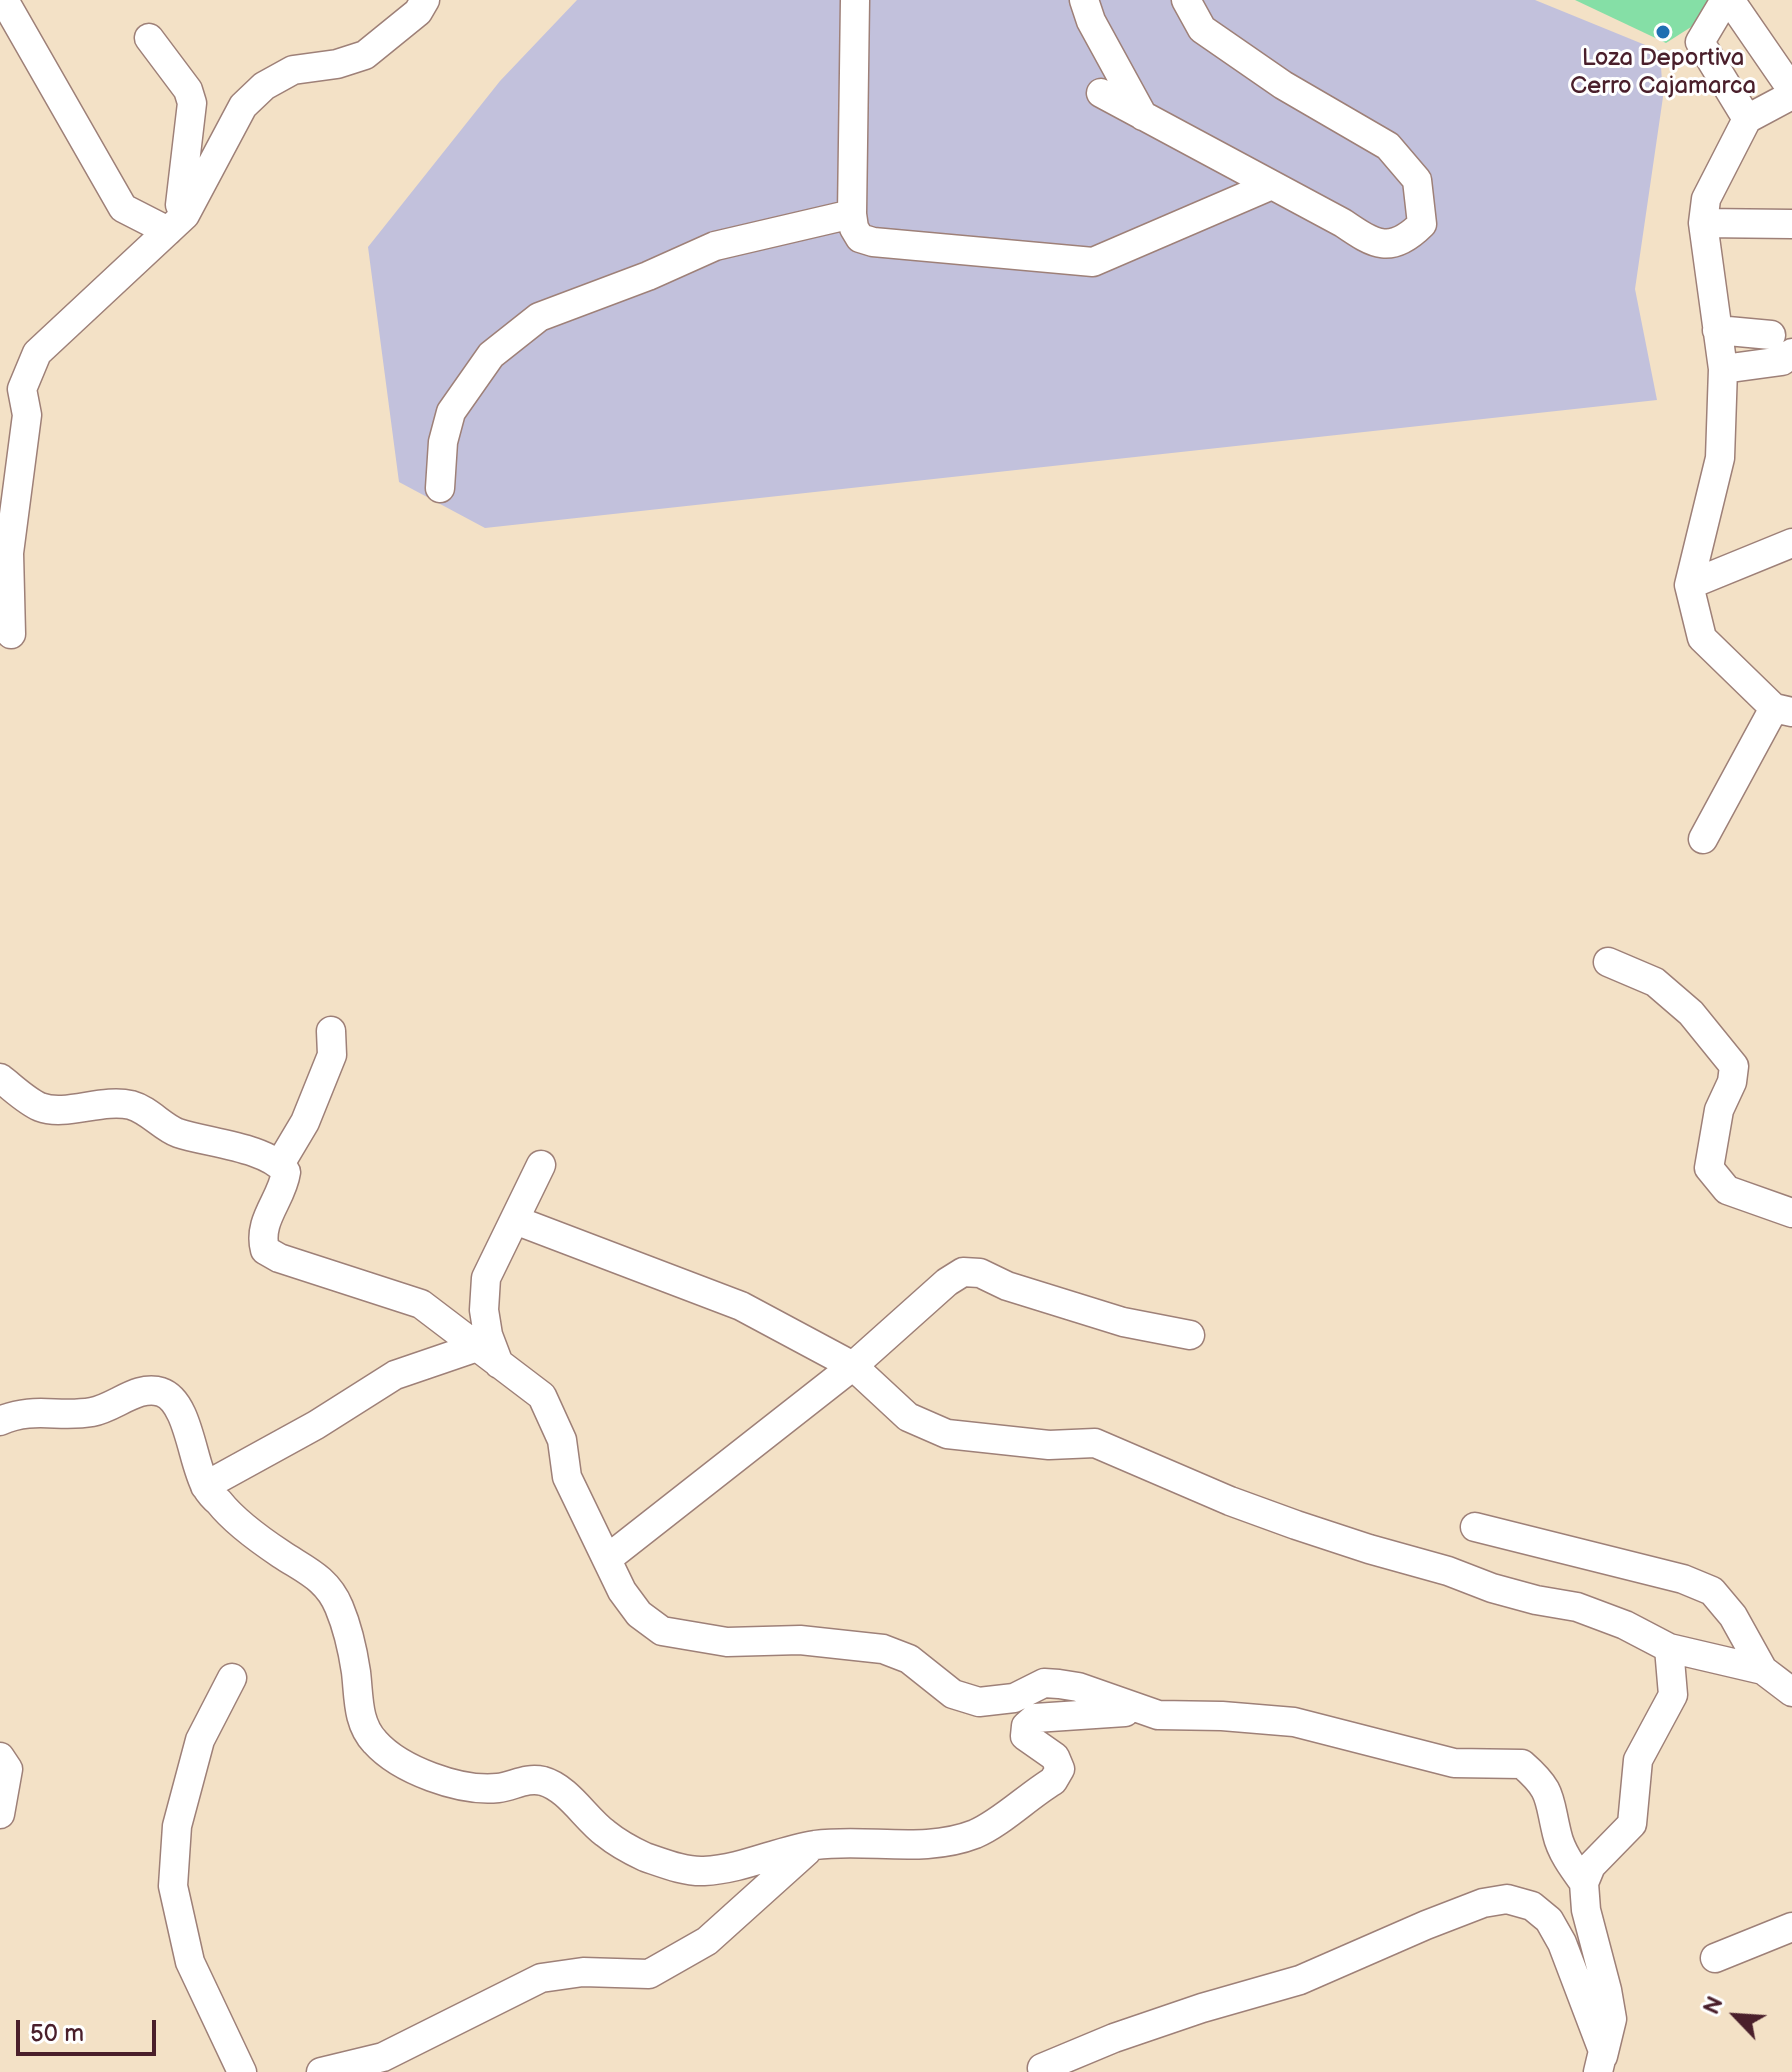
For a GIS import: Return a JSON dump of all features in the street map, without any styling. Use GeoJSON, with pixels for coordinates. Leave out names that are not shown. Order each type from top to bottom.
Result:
{"type":"FeatureCollection","features":[{"type":"Feature","properties":{"kind":"street"},"geometry":{"type":"LineString","coordinates":[[4,0],[123,208],[177,223]]}},
{"type":"Feature","properties":{"kind":"street"},"geometry":{"type":"LineString","coordinates":[[11,634],[9,553],[27,415],[22,389],[37,353],[177,223],[243,106],[264,86],[293,70],[337,64],[365,55],[418,12],[425,0]]}},
{"type":"Feature","properties":{"kind":"street"},"geometry":{"type":"LineString","coordinates":[[855,0],[852,214],[854,228],[860,238],[873,242],[1093,262],[1272,185]]}},
{"type":"Feature","properties":{"kind":"street"},"geometry":{"type":"LineString","coordinates":[[1084,0],[1091,21],[1143,116]]}},
{"type":"Feature","properties":{"kind":"street"},"geometry":{"type":"LineString","coordinates":[[1101,93],[1343,223],[1373,243],[1405,241],[1422,224],[1417,180],[1388,146],[1283,85],[1202,29],[1186,0]]}},
{"type":"Feature","properties":{"kind":"street"},"geometry":{"type":"LineString","coordinates":[[1703,839],[1783,710],[1702,638],[1689,585],[1720,458],[1723,369],[1703,223],[1706,199],[1747,119],[1792,92],[1728,0],[1700,42],[1747,119]]}},
{"type":"Feature","properties":{"kind":"street"},"geometry":{"type":"LineString","coordinates":[[149,38],[188,90],[192,103],[177,223]]}},
{"type":"Feature","properties":{"kind":"street"},"geometry":{"type":"LineString","coordinates":[[440,488],[443,442],[451,412],[491,355],[539,317],[648,276],[715,246],[852,214]]}},
{"type":"Feature","properties":{"kind":"street"},"geometry":{"type":"LineString","coordinates":[[1703,223],[1792,224]]}},
{"type":"Feature","properties":{"kind":"street"},"geometry":{"type":"LineString","coordinates":[[1717,330],[1782,344],[1782,361],[1723,369]]}},
{"type":"Feature","properties":{"kind":"street"},"geometry":{"type":"LineString","coordinates":[[1689,585],[1792,543]]}},
{"type":"Feature","properties":{"kind":"street"},"geometry":{"type":"LineString","coordinates":[[1608,962],[1655,982],[1691,1013],[1734,1066],[1732,1082],[1719,1110],[1709,1168],[1727,1190],[1792,1213]]}},
{"type":"Feature","properties":{"kind":"street"},"geometry":{"type":"LineString","coordinates":[[280,1164],[305,1122],[332,1055],[331,1031]]}},
{"type":"Feature","properties":{"kind":"street"},"geometry":{"type":"LineString","coordinates":[[0,1078],[40,1107],[58,1109],[110,1103],[133,1105],[175,1132],[254,1153],[280,1164],[286,1172],[284,1185],[267,1216],[262,1237],[265,1250],[279,1258],[421,1304],[542,1396],[562,1440],[567,1477],[622,1591],[639,1614],[662,1631],[727,1642],[800,1640],[883,1649],[909,1659],[953,1694],[979,1702],[1014,1698],[1044,1683],[1059,1684],[1078,1687],[1158,1715]]}},
{"type":"Feature","properties":{"kind":"street"},"geometry":{"type":"LineString","coordinates":[[499,1365],[488,1335],[484,1310],[486,1278],[541,1165]]}},
{"type":"Feature","properties":{"kind":"street"},"geometry":{"type":"LineString","coordinates":[[515,1220],[741,1306],[853,1366],[908,1417],[947,1434],[1049,1445],[1095,1443],[1243,1506],[1369,1549],[1448,1571],[1492,1588],[1577,1607],[1625,1625],[1669,1648],[1763,1670]]}},
{"type":"Feature","properties":{"kind":"street"},"geometry":{"type":"LineString","coordinates":[[607,1559],[853,1366],[947,1282],[963,1272],[980,1273],[1007,1286],[1123,1322],[1190,1335]]}},
{"type":"Feature","properties":{"kind":"street"},"geometry":{"type":"LineString","coordinates":[[205,1486],[316,1425],[395,1375],[477,1347]]}},
{"type":"Feature","properties":{"kind":"street"},"geometry":{"type":"LineString","coordinates":[[0,1421],[20,1412],[91,1413],[116,1405],[135,1394],[150,1390],[164,1392],[176,1403],[205,1486],[222,1507],[281,1554],[311,1571],[339,1607],[355,1668],[365,1730],[377,1745],[416,1772],[473,1788],[499,1788],[529,1779],[547,1782],[604,1833],[640,1854],[669,1865],[699,1872],[734,1868],[813,1845],[862,1842],[906,1845],[945,1842],[977,1833],[1053,1781],[1060,1769],[1055,1757],[1025,1736],[1026,1726],[1035,1718],[1117,1712],[1294,1722],[1454,1763],[1522,1764],[1544,1783],[1553,1806],[1557,1836],[1569,1864],[1584,1883]]}},
{"type":"Feature","properties":{"kind":"street"},"geometry":{"type":"LineString","coordinates":[[1475,1527],[1683,1579],[1712,1591],[1733,1616],[1763,1670],[1792,1692]]}},
{"type":"Feature","properties":{"kind":"street"},"geometry":{"type":"LineString","coordinates":[[1603,2065],[1612,2019],[1586,1910],[1584,1883],[1591,1866],[1632,1824],[1638,1760],[1673,1695],[1669,1648]]}},
{"type":"Feature","properties":{"kind":"street"},"geometry":{"type":"LineString","coordinates":[[232,1678],[200,1740],[177,1826],[173,1886],[190,1962],[242,2072]]}},
{"type":"Feature","properties":{"kind":"street"},"geometry":{"type":"LineString","coordinates":[[0,1757],[8,1769],[0,1814]]}},
{"type":"Feature","properties":{"kind":"street"},"geometry":{"type":"LineString","coordinates":[[321,2072],[383,2057],[541,1978],[583,1972],[649,1974],[707,1941],[813,1845]]}},
{"type":"Feature","properties":{"kind":"street"},"geometry":{"type":"LineString","coordinates":[[1042,2068],[1114,2038],[1202,2008],[1300,1980],[1426,1925],[1483,1903],[1507,1899],[1532,1906],[1549,1920],[1577,1980],[1603,2065]]}},
{"type":"Feature","properties":{"kind":"street"},"geometry":{"type":"LineString","coordinates":[[1715,1958],[1792,1927]]}},
{"type":"Feature","properties":{"kind":"shaded area"},"geometry":{"type":"Polygon","coordinates":[[[577,0],[1535,0],[1660,51],[1663,97],[1635,289],[1657,400],[485,528],[399,482],[368,247],[500,81],[577,0]]]}},
{"type":"Feature","properties":{"kind":"green space","name":"Loza Deportiva Cerro Cajamarca"},"geometry":{"type":"Polygon","coordinates":[[[1575,0],[1716,0],[1702,20],[1666,43],[1575,0]]]}},
{"type":"Feature","properties":{"kind":"place","name":"Loza Deportiva Cerro Cajamarca"},"geometry":{"type":"Point","coordinates":[1663,32]}}]}
